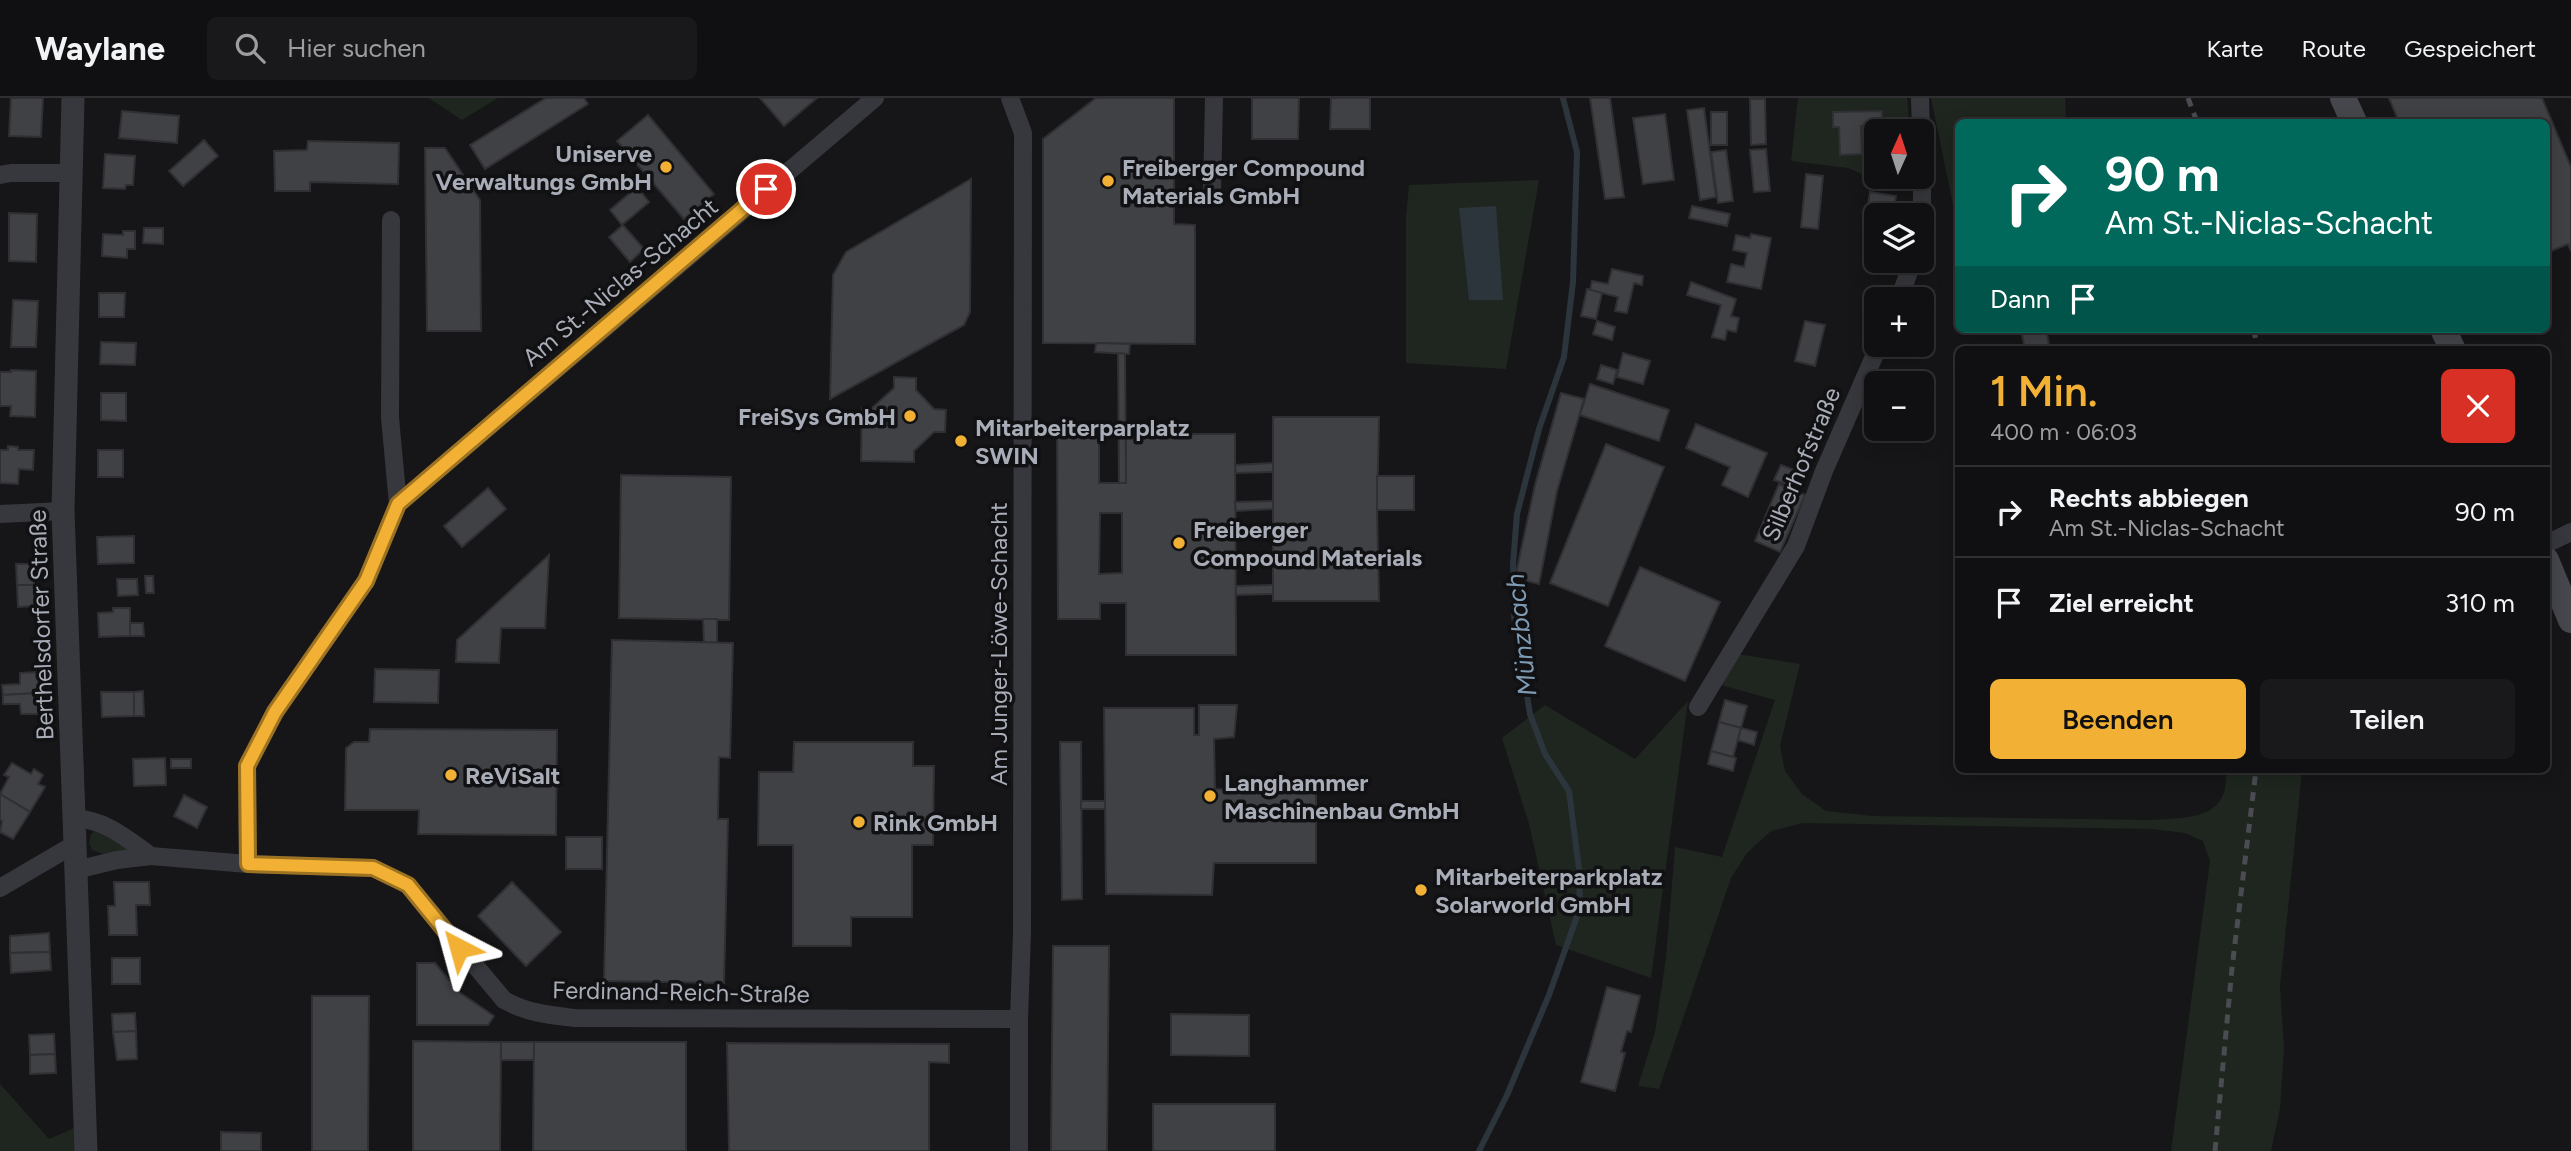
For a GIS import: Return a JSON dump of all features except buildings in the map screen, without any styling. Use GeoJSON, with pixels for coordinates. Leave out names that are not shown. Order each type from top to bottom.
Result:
{"type":"FeatureCollection","features":[{"type":"Feature","properties":{"kind":"main road"},"geometry":{"type":"LineString","coordinates":[[2343,98],[2353,119]]}},
{"type":"Feature","properties":{"kind":"main road"},"geometry":{"type":"LineString","coordinates":[[2550,570],[2571,620]]}},
{"type":"Feature","properties":{"kind":"street","name":"Berthelsdorfer Straße"},"geometry":{"type":"LineString","coordinates":[[73,98],[63,512],[86,1151]]}},
{"type":"Feature","properties":{"kind":"street","name":"Am St.-Niclas-Schacht"},"geometry":{"type":"LineString","coordinates":[[248,864],[247,766],[275,712],[366,581],[398,504],[875,98]]}},
{"type":"Feature","properties":{"kind":"street","name":"Am Junger-Löwe-Schacht"},"geometry":{"type":"LineString","coordinates":[[1010,98],[1023,133],[1022,933],[1019,1151]]}},
{"type":"Feature","properties":{"kind":"street"},"geometry":{"type":"LineString","coordinates":[[1212,192],[1214,98]]}},
{"type":"Feature","properties":{"kind":"street"},"geometry":{"type":"LineString","coordinates":[[1920,98],[1921,119]]}},
{"type":"Feature","properties":{"kind":"street"},"geometry":{"type":"LineString","coordinates":[[0,175],[70,173]]}},
{"type":"Feature","properties":{"kind":"street","name":"Am St.-Niclas-Schacht"},"geometry":{"type":"LineString","coordinates":[[391,220],[390,418],[398,504]]}},
{"type":"Feature","properties":{"kind":"street","name":"Silberhofstraße"},"geometry":{"type":"LineString","coordinates":[[1698,707],[1796,545],[1824,471],[1875,357]]}},
{"type":"Feature","properties":{"kind":"street"},"geometry":{"type":"LineString","coordinates":[[0,514],[63,512]]}},
{"type":"Feature","properties":{"kind":"street"},"geometry":{"type":"LineString","coordinates":[[2550,542],[2571,532]]}},
{"type":"Feature","properties":{"kind":"street"},"geometry":{"type":"LineString","coordinates":[[74,818],[91,819],[108,826],[151,856]]}},
{"type":"Feature","properties":{"kind":"street"},"geometry":{"type":"LineString","coordinates":[[0,888],[75,844]]}},
{"type":"Feature","properties":{"kind":"street","name":"Ferdinand-Reich-Straße"},"geometry":{"type":"LineString","coordinates":[[76,870],[117,860],[151,856],[248,864],[373,868],[408,885],[504,1000],[522,1010],[548,1016],[1019,1019]]}},
{"type":"Feature","properties":{"kind":"shaded area"},"geometry":{"type":"Polygon","coordinates":[[[429,98],[498,98],[462,120],[429,98]]]}},
{"type":"Feature","properties":{"kind":"shaded area"},"geometry":{"type":"Polygon","coordinates":[[[1798,98],[1907,98],[1909,119],[1864,119],[1864,175],[1848,168],[1791,161],[1798,98]]]}},
{"type":"Feature","properties":{"kind":"shaded area"},"geometry":{"type":"Polygon","coordinates":[[[1931,98],[2065,98],[2066,119],[1955,119],[1955,214],[1931,98]]]}},
{"type":"Feature","properties":{"kind":"shaded area"},"geometry":{"type":"Polygon","coordinates":[[[1539,180],[1506,369],[1406,363],[1406,217],[1409,185],[1539,180]]]}},
{"type":"Feature","properties":{"kind":"shaded area"},"geometry":{"type":"Polygon","coordinates":[[[1496,206],[1503,300],[1469,300],[1459,208],[1496,206]]]}},
{"type":"Feature","properties":{"kind":"shaded area"},"geometry":{"type":"Polygon","coordinates":[[[1737,654],[1800,664],[1780,746],[1785,771],[1802,794],[1826,811],[1873,816],[2151,820],[2180,818],[2200,814],[2217,805],[2224,791],[2227,773],[2302,773],[2280,987],[2284,1048],[2280,1109],[2271,1151],[2171,1151],[2210,861],[2203,841],[2185,833],[2151,829],[1803,823],[1771,831],[1747,853],[1731,878],[1659,1089],[1638,1086],[1655,1032],[1666,958],[1675,847],[1722,857],[1775,700],[1717,684],[1737,654]]]}},
{"type":"Feature","properties":{"kind":"shaded area"},"geometry":{"type":"Polygon","coordinates":[[[1688,701],[1651,978],[1556,945],[1529,824],[1502,738],[1545,705],[1635,759],[1688,701]]]}},
{"type":"Feature","properties":{"kind":"shaded area"},"geometry":{"type":"Polygon","coordinates":[[[95,831],[139,853],[103,854],[92,850],[89,843],[91,834],[95,831]]]}},
{"type":"Feature","properties":{"kind":"shaded area"},"geometry":{"type":"Polygon","coordinates":[[[0,1084],[49,1139],[86,1123],[84,1151],[0,1151],[0,1084]]]}},
{"type":"Feature","properties":{"kind":"waterway","name":"Münzbach"},"geometry":{"type":"LineString","coordinates":[[1479,1151],[1507,1095],[1549,995],[1580,908],[1579,869],[1569,791],[1545,754],[1530,714],[1514,616],[1513,564],[1517,514],[1539,429],[1564,357],[1573,282],[1577,152],[1563,98]]}},
{"type":"Feature","properties":{"kind":"railway"},"geometry":{"type":"LineString","coordinates":[[2188,98],[2196,119]]}},
{"type":"Feature","properties":{"kind":"railway"},"geometry":{"type":"LineString","coordinates":[[2255,333],[2256,346]]}},
{"type":"Feature","properties":{"kind":"railway"},"geometry":{"type":"LineString","coordinates":[[2215,1151],[2232,968],[2256,773]]}},
{"type":"Feature","properties":{"kind":"place","name":"Uniserve Verwaltungs GmbH"},"geometry":{"type":"Point","coordinates":[666,167]}},
{"type":"Feature","properties":{"kind":"place","name":"Freiberger Compound Materials GmbH"},"geometry":{"type":"Point","coordinates":[1108,181]}},
{"type":"Feature","properties":{"kind":"place","name":"FreiSys GmbH"},"geometry":{"type":"Point","coordinates":[910,416]}},
{"type":"Feature","properties":{"kind":"place","name":"Mitarbeiterparplatz SWIN"},"geometry":{"type":"Point","coordinates":[961,441]}},
{"type":"Feature","properties":{"kind":"place","name":"Freiberger Compound Materials"},"geometry":{"type":"Point","coordinates":[1179,543]}},
{"type":"Feature","properties":{"kind":"place","name":"ReViSalt"},"geometry":{"type":"Point","coordinates":[451,775]}},
{"type":"Feature","properties":{"kind":"place","name":"Langhammer Maschinenbau GmbH"},"geometry":{"type":"Point","coordinates":[1210,796]}},
{"type":"Feature","properties":{"kind":"place","name":"Rink GmbH"},"geometry":{"type":"Point","coordinates":[859,822]}},
{"type":"Feature","properties":{"kind":"place","name":"Mitarbeiterparkplatz Solarworld GmbH"},"geometry":{"type":"Point","coordinates":[1421,890]}},
{"type":"Feature","properties":{"kind":"route"},"geometry":{"type":"LineString","coordinates":[[459,948],[408,885],[373,868],[248,864],[247,766],[275,712],[366,581],[398,504],[766,189]]}}]}
